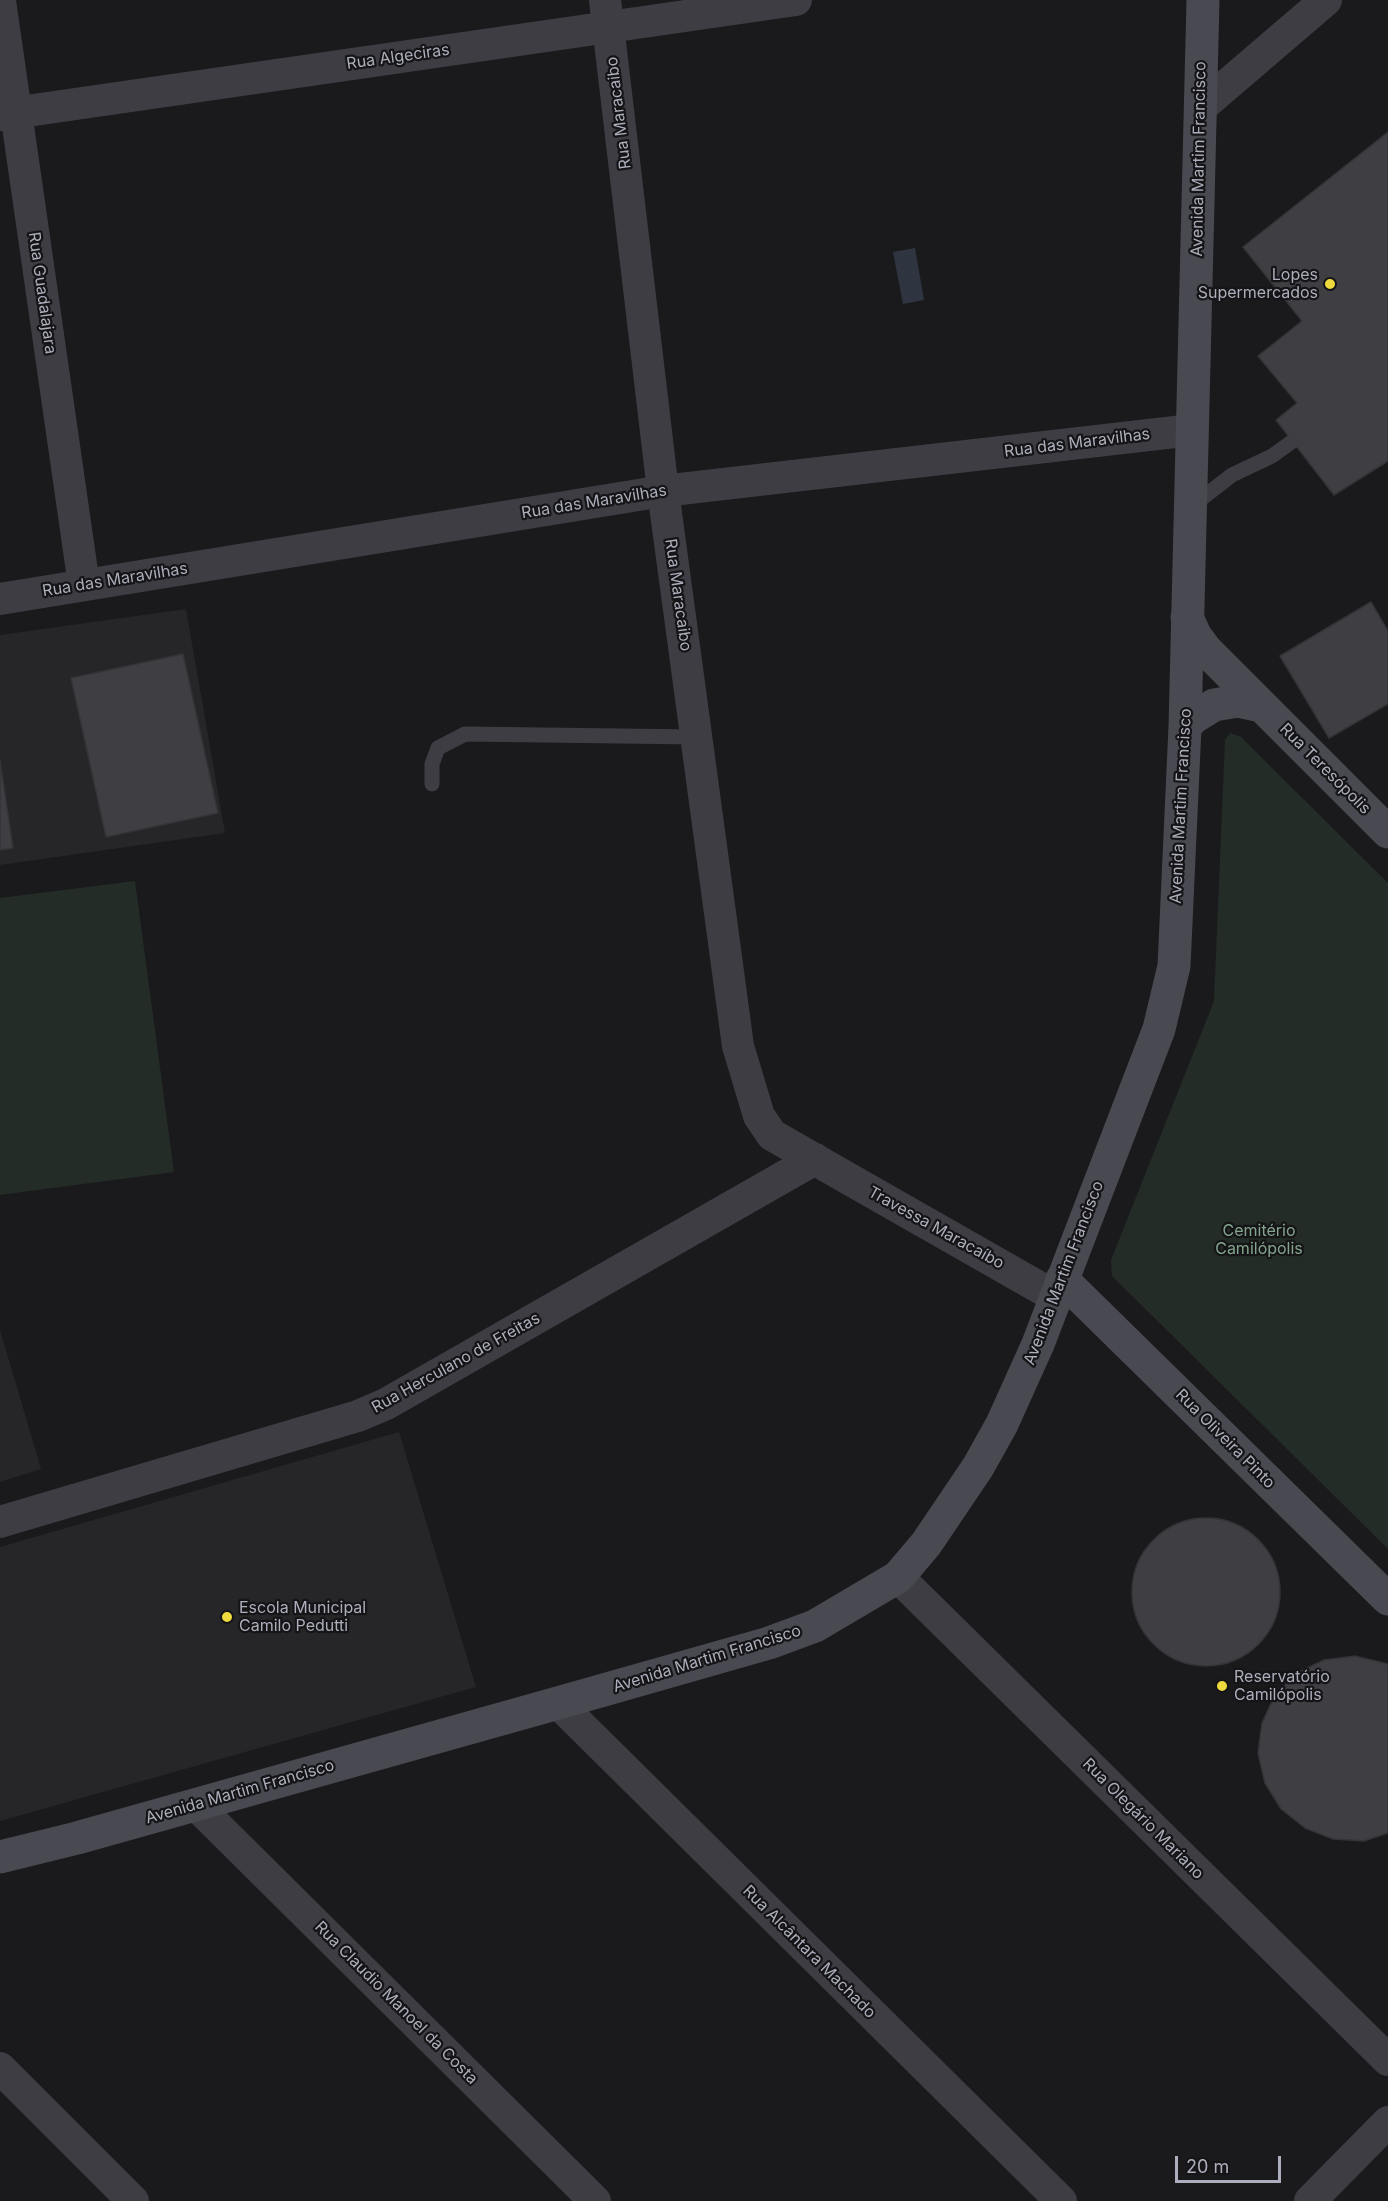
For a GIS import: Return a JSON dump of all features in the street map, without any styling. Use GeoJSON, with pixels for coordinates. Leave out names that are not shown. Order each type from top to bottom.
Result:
{"type":"FeatureCollection","features":[{"type":"Feature","properties":{"kind":"main road","name":"Avenida Martim Francisco"},"geometry":{"type":"LineString","coordinates":[[0,1857],[77,1838],[558,1703],[769,1643],[815,1626],[897,1577],[926,1544],[978,1467],[1020,1385],[1059,1288],[1165,1011],[1173,966],[1185,727],[1203,0]]}},
{"type":"Feature","properties":{"kind":"main road","name":"Rua Teresópolis"},"geometry":{"type":"LineString","coordinates":[[1187,617],[1195,635],[1206,650],[1262,706],[1374,803],[1388,832]]}},
{"type":"Feature","properties":{"kind":"main road"},"geometry":{"type":"LineString","coordinates":[[1185,727],[1193,718],[1214,705],[1238,701],[1262,706]]}},
{"type":"Feature","properties":{"kind":"main road","name":"Rua Oliveira Pinto"},"geometry":{"type":"LineString","coordinates":[[1059,1288],[1388,1599]]}},
{"type":"Feature","properties":{"kind":"street","name":"Rua Algeciras"},"geometry":{"type":"LineString","coordinates":[[8,114],[607,14],[796,0]]}},
{"type":"Feature","properties":{"kind":"street"},"geometry":{"type":"LineString","coordinates":[[1200,108],[1326,0]]}},
{"type":"Feature","properties":{"kind":"street","name":"Rua Guadalajara"},"geometry":{"type":"LineString","coordinates":[[0,1],[8,114],[84,585]]}},
{"type":"Feature","properties":{"kind":"street","name":"Rua Maracaibo"},"geometry":{"type":"LineString","coordinates":[[607,14],[663,491],[738,1046],[763,1126],[772,1135],[815,1159]]}},
{"type":"Feature","properties":{"kind":"street","name":"Rua das Maravilhas"},"geometry":{"type":"LineString","coordinates":[[0,599],[663,491],[1192,430]]}},
{"type":"Feature","properties":{"kind":"street","name":"Travessa Maracaíbo"},"geometry":{"type":"LineString","coordinates":[[815,1159],[1059,1288]]}},
{"type":"Feature","properties":{"kind":"street","name":"Rua Herculano de Freitas"},"geometry":{"type":"LineString","coordinates":[[0,1522],[358,1416],[386,1404],[815,1159]]}},
{"type":"Feature","properties":{"kind":"street","name":"Rua Olegário Mariano"},"geometry":{"type":"LineString","coordinates":[[897,1577],[1388,2060]]}},
{"type":"Feature","properties":{"kind":"street","name":"Rua Alcântara Machado"},"geometry":{"type":"LineString","coordinates":[[558,1703],[1061,2201]]}},
{"type":"Feature","properties":{"kind":"street","name":"Rua Claudio Manoel da Costa"},"geometry":{"type":"LineString","coordinates":[[196,1805],[595,2201]]}},
{"type":"Feature","properties":{"kind":"street"},"geometry":{"type":"LineString","coordinates":[[0,2068],[120,2197]]}},
{"type":"Feature","properties":{"kind":"street"},"geometry":{"type":"LineString","coordinates":[[1310,2201],[1388,2122]]}},
{"type":"Feature","properties":{"kind":"lane"},"geometry":{"type":"LineString","coordinates":[[1190,508],[1232,476],[1272,456],[1293,441]]}},
{"type":"Feature","properties":{"kind":"lane"},"geometry":{"type":"LineString","coordinates":[[432,784],[432,764],[438,748],[465,734],[698,737]]}},
{"type":"Feature","properties":{"kind":"shaded area"},"geometry":{"type":"Polygon","coordinates":[[[915,248],[924,300],[903,304],[893,252],[915,248]]]}},
{"type":"Feature","properties":{"kind":"shaded area"},"geometry":{"type":"Polygon","coordinates":[[[186,609],[225,833],[0,865],[0,635],[186,609]]]}},
{"type":"Feature","properties":{"kind":"shaded area"},"geometry":{"type":"Polygon","coordinates":[[[0,1330],[41,1469],[0,1482],[0,1330]]]}},
{"type":"Feature","properties":{"kind":"shaded area","name":"Escola Municipal Camilo Pedutti"},"geometry":{"type":"Polygon","coordinates":[[[399,1432],[476,1687],[0,1821],[0,1547],[399,1432]]]}},
{"type":"Feature","properties":{"kind":"green space","name":"Cemitério Camilópolis"},"geometry":{"type":"Polygon","coordinates":[[[1230,733],[1241,737],[1388,883],[1388,1549],[1112,1276],[1111,1260],[1214,1001],[1225,740],[1230,733]]]}},
{"type":"Feature","properties":{"kind":"green space"},"geometry":{"type":"Polygon","coordinates":[[[135,881],[174,1172],[0,1195],[0,898],[135,881]]]}},
{"type":"Feature","properties":{"kind":"building","name":"Lopes Supermercados"},"geometry":{"type":"Polygon","coordinates":[[[1388,132],[1388,461],[1334,495],[1276,420],[1297,403],[1258,356],[1302,321],[1243,247],[1388,132]]]}},
{"type":"Feature","properties":{"kind":"building"},"geometry":{"type":"Polygon","coordinates":[[[1371,602],[1388,631],[1388,704],[1329,738],[1280,656],[1371,602]]]}},
{"type":"Feature","properties":{"kind":"building"},"geometry":{"type":"Polygon","coordinates":[[[183,654],[218,813],[106,837],[71,678],[183,654]]]}},
{"type":"Feature","properties":{"kind":"building"},"geometry":{"type":"Polygon","coordinates":[[[0,760],[13,848],[0,850],[0,760]]]}},
{"type":"Feature","properties":{"kind":"building"},"geometry":{"type":"Polygon","coordinates":[[[1206,1518],[1234,1524],[1258,1540],[1274,1564],[1280,1592],[1274,1620],[1258,1644],[1234,1660],[1206,1666],[1178,1660],[1154,1644],[1138,1620],[1132,1592],[1138,1564],[1154,1540],[1178,1524],[1206,1518]]]}},
{"type":"Feature","properties":{"kind":"building"},"geometry":{"type":"Polygon","coordinates":[[[1355,1656],[1388,1664],[1388,1833],[1364,1841],[1333,1839],[1305,1828],[1281,1809],[1265,1783],[1258,1753],[1262,1723],[1275,1695],[1297,1673],[1324,1660],[1355,1656]]]}},
{"type":"Feature","properties":{"kind":"place","name":"Lopes Supermercados"},"geometry":{"type":"Point","coordinates":[1330,284]}},
{"type":"Feature","properties":{"kind":"place","name":"Escola Municipal Camilo Pedutti"},"geometry":{"type":"Point","coordinates":[227,1617]}},
{"type":"Feature","properties":{"kind":"place","name":"Reservatório Camilópolis"},"geometry":{"type":"Point","coordinates":[1222,1686]}}]}
